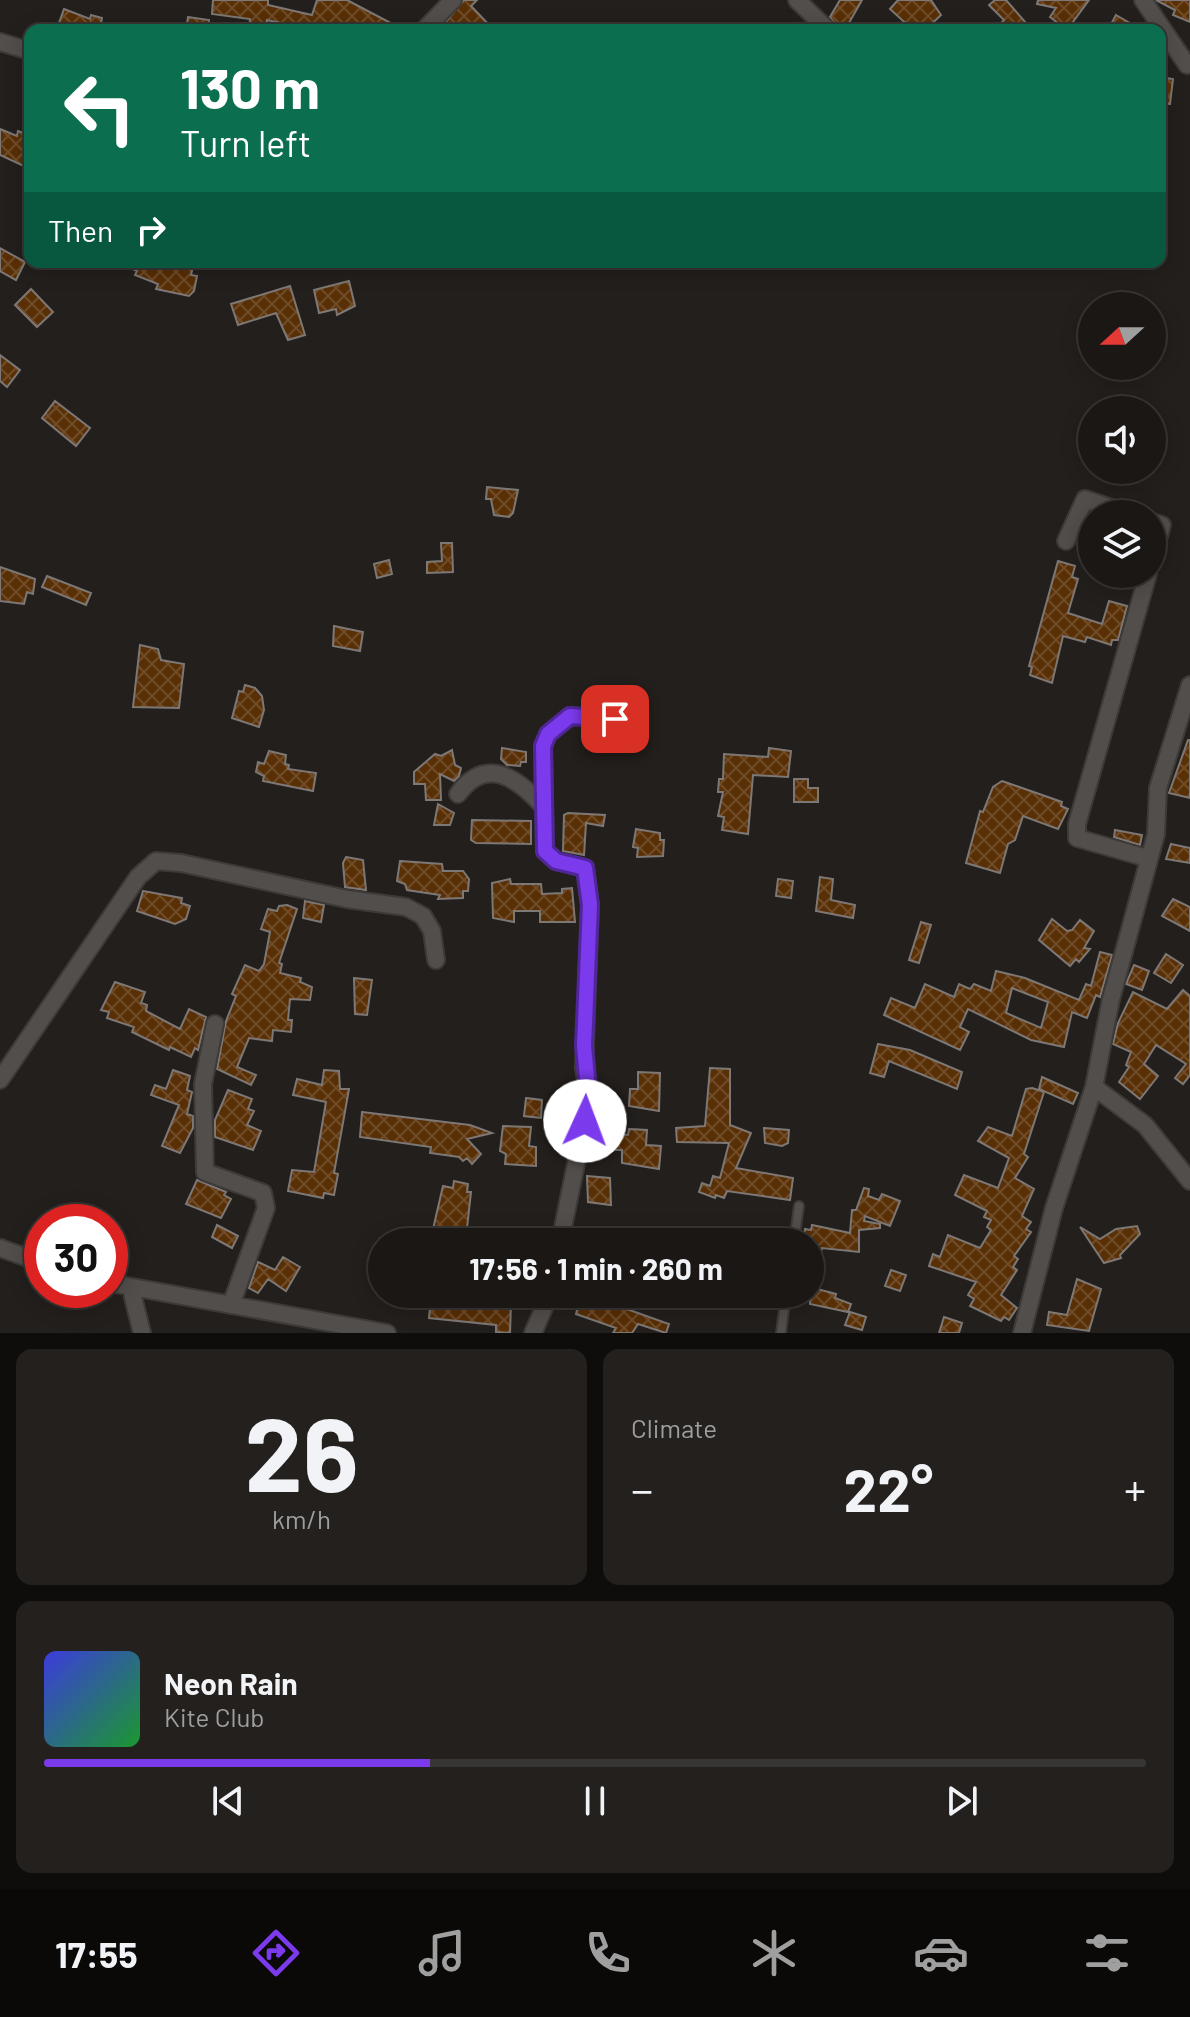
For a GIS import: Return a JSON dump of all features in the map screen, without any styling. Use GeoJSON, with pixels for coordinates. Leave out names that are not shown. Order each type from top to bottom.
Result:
{"type":"FeatureCollection","features":[{"type":"Feature","properties":{"kind":"street"},"geometry":{"type":"LineString","coordinates":[[430,24],[453,0]]}},
{"type":"Feature","properties":{"kind":"street"},"geometry":{"type":"LineString","coordinates":[[797,0],[822,24]]}},
{"type":"Feature","properties":{"kind":"street"},"geometry":{"type":"LineString","coordinates":[[1143,0],[1159,24]]}},
{"type":"Feature","properties":{"kind":"street"},"geometry":{"type":"LineString","coordinates":[[1166,34],[1187,65]]}},
{"type":"Feature","properties":{"kind":"street"},"geometry":{"type":"LineString","coordinates":[[0,42],[24,49]]}},
{"type":"Feature","properties":{"kind":"street"},"geometry":{"type":"LineString","coordinates":[[1066,541],[1078,514]]}},
{"type":"Feature","properties":{"kind":"street"},"geometry":{"type":"LineString","coordinates":[[1144,588],[1077,824],[1077,838],[1147,858]]}},
{"type":"Feature","properties":{"kind":"street"},"geometry":{"type":"LineString","coordinates":[[1022,1333],[1054,1208],[1094,1087],[1111,999],[1156,834],[1158,788],[1190,685]]}},
{"type":"Feature","properties":{"kind":"street"},"geometry":{"type":"LineString","coordinates":[[563,1228],[589,1100],[584,1038],[590,905],[585,868],[556,861],[545,851],[543,746],[548,734],[570,716],[615,719]]}},
{"type":"Feature","properties":{"kind":"street"},"geometry":{"type":"LineString","coordinates":[[458,794],[467,785],[492,773],[509,775],[543,806]]}},
{"type":"Feature","properties":{"kind":"street"},"geometry":{"type":"LineString","coordinates":[[0,1080],[138,877],[156,861],[181,863],[347,899],[406,907],[423,916],[432,931],[436,960]]}},
{"type":"Feature","properties":{"kind":"street"},"geometry":{"type":"LineString","coordinates":[[215,1024],[203,1084],[205,1172],[263,1193],[266,1208],[231,1305]]}},
{"type":"Feature","properties":{"kind":"street"},"geometry":{"type":"LineString","coordinates":[[1094,1087],[1145,1125],[1189,1176]]}},
{"type":"Feature","properties":{"kind":"street"},"geometry":{"type":"LineString","coordinates":[[0,1248],[24,1257]]}},
{"type":"Feature","properties":{"kind":"street"},"geometry":{"type":"LineString","coordinates":[[128,1288],[387,1333]]}},
{"type":"Feature","properties":{"kind":"street"},"geometry":{"type":"LineString","coordinates":[[131,1289],[142,1333]]}},
{"type":"Feature","properties":{"kind":"street"},"geometry":{"type":"LineString","coordinates":[[533,1333],[544,1308]]}},
{"type":"Feature","properties":{"kind":"lane"},"geometry":{"type":"LineString","coordinates":[[796,1228],[799,1206]]}},
{"type":"Feature","properties":{"kind":"lane"},"geometry":{"type":"LineString","coordinates":[[781,1333],[784,1308]]}},
{"type":"Feature","properties":{"kind":"building"},"geometry":{"type":"Polygon","coordinates":[[[213,0],[268,0],[268,5],[312,15],[317,0],[347,0],[393,24],[285,24],[267,20],[267,24],[250,24],[250,19],[212,14],[213,0]]]}},
{"type":"Feature","properties":{"kind":"building"},"geometry":{"type":"Polygon","coordinates":[[[464,0],[477,0],[471,6],[488,24],[444,24],[464,0]]]}},
{"type":"Feature","properties":{"kind":"building"},"geometry":{"type":"Polygon","coordinates":[[[840,0],[862,0],[848,24],[835,24],[830,17],[840,0]]]}},
{"type":"Feature","properties":{"kind":"building"},"geometry":{"type":"Polygon","coordinates":[[[898,0],[931,0],[941,15],[931,24],[906,24],[890,9],[898,0]]]}},
{"type":"Feature","properties":{"kind":"building"},"geometry":{"type":"Polygon","coordinates":[[[995,0],[1006,0],[1027,24],[1000,24],[1004,20],[989,5],[995,0]]]}},
{"type":"Feature","properties":{"kind":"building"},"geometry":{"type":"Polygon","coordinates":[[[1038,0],[1089,0],[1071,24],[1059,24],[1050,17],[1056,8],[1037,4],[1038,0]]]}},
{"type":"Feature","properties":{"kind":"building"},"geometry":{"type":"Polygon","coordinates":[[[1156,0],[1190,0],[1190,22],[1173,15],[1175,10],[1156,0]]]}},
{"type":"Feature","properties":{"kind":"building"},"geometry":{"type":"Polygon","coordinates":[[[64,9],[90,19],[91,15],[102,18],[103,24],[62,24],[59,23],[64,9]]]}},
{"type":"Feature","properties":{"kind":"building"},"geometry":{"type":"Polygon","coordinates":[[[1116,15],[1132,24],[1111,24],[1116,15]]]}},
{"type":"Feature","properties":{"kind":"building"},"geometry":{"type":"Polygon","coordinates":[[[188,17],[209,20],[209,24],[187,24],[188,17]]]}},
{"type":"Feature","properties":{"kind":"building"},"geometry":{"type":"Polygon","coordinates":[[[1166,78],[1173,79],[1170,104],[1166,103],[1166,78]]]}},
{"type":"Feature","properties":{"kind":"building"},"geometry":{"type":"Polygon","coordinates":[[[0,129],[17,136],[18,131],[24,133],[24,166],[0,155],[0,129]]]}},
{"type":"Feature","properties":{"kind":"building"},"geometry":{"type":"Polygon","coordinates":[[[0,248],[24,261],[16,280],[0,271],[0,248]]]}},
{"type":"Feature","properties":{"kind":"building"},"geometry":{"type":"Polygon","coordinates":[[[131,268],[193,268],[191,275],[197,276],[194,291],[189,296],[156,289],[158,284],[135,275],[137,271],[131,268]]]}},
{"type":"Feature","properties":{"kind":"building"},"geometry":{"type":"Polygon","coordinates":[[[349,281],[355,306],[337,315],[336,309],[319,313],[314,290],[349,281]]]}},
{"type":"Feature","properties":{"kind":"building"},"geometry":{"type":"Polygon","coordinates":[[[290,286],[305,335],[288,340],[276,313],[238,325],[231,304],[290,286]]]}},
{"type":"Feature","properties":{"kind":"building"},"geometry":{"type":"Polygon","coordinates":[[[31,289],[53,312],[37,327],[15,305],[31,289]]]}},
{"type":"Feature","properties":{"kind":"building"},"geometry":{"type":"Polygon","coordinates":[[[0,355],[20,370],[7,387],[0,381],[0,355]]]}},
{"type":"Feature","properties":{"kind":"building"},"geometry":{"type":"Polygon","coordinates":[[[55,401],[90,428],[76,446],[42,418],[55,401]]]}},
{"type":"Feature","properties":{"kind":"building"},"geometry":{"type":"Polygon","coordinates":[[[487,487],[518,490],[513,513],[509,517],[494,515],[491,499],[486,499],[487,487]]]}},
{"type":"Feature","properties":{"kind":"building"},"geometry":{"type":"Polygon","coordinates":[[[441,543],[452,543],[453,572],[427,573],[427,562],[442,561],[441,543]]]}},
{"type":"Feature","properties":{"kind":"building"},"geometry":{"type":"Polygon","coordinates":[[[389,560],[392,574],[377,578],[374,564],[389,560]]]}},
{"type":"Feature","properties":{"kind":"building"},"geometry":{"type":"Polygon","coordinates":[[[1058,561],[1075,566],[1072,577],[1078,579],[1068,613],[1102,624],[1109,601],[1127,606],[1118,640],[1112,640],[1111,645],[1087,637],[1085,642],[1063,636],[1052,683],[1030,675],[1032,667],[1029,666],[1058,561]]]}},
{"type":"Feature","properties":{"kind":"building"},"geometry":{"type":"Polygon","coordinates":[[[0,567],[35,579],[33,594],[27,592],[24,604],[0,601],[0,567]]]}},
{"type":"Feature","properties":{"kind":"building"},"geometry":{"type":"Polygon","coordinates":[[[47,576],[91,593],[86,605],[42,587],[47,576]]]}},
{"type":"Feature","properties":{"kind":"building"},"geometry":{"type":"Polygon","coordinates":[[[334,626],[363,632],[360,651],[333,646],[334,626]]]}},
{"type":"Feature","properties":{"kind":"building"},"geometry":{"type":"Polygon","coordinates":[[[140,645],[158,649],[161,660],[184,664],[179,708],[133,707],[140,645]]]}},
{"type":"Feature","properties":{"kind":"building"},"geometry":{"type":"Polygon","coordinates":[[[245,685],[255,688],[262,696],[264,710],[259,727],[232,718],[239,691],[243,692],[245,685]]]}},
{"type":"Feature","properties":{"kind":"building"},"geometry":{"type":"Polygon","coordinates":[[[1190,740],[1190,798],[1169,793],[1190,740]]]}},
{"type":"Feature","properties":{"kind":"building"},"geometry":{"type":"Polygon","coordinates":[[[502,748],[526,752],[526,762],[521,762],[520,766],[507,765],[501,759],[502,748]]]}},
{"type":"Feature","properties":{"kind":"building"},"geometry":{"type":"Polygon","coordinates":[[[769,748],[791,751],[788,777],[753,775],[748,834],[722,830],[724,817],[718,816],[723,792],[718,792],[719,779],[723,779],[724,754],[768,757],[769,748]]]}},
{"type":"Feature","properties":{"kind":"building"},"geometry":{"type":"Polygon","coordinates":[[[452,750],[455,765],[461,768],[459,776],[454,781],[440,774],[441,800],[426,800],[425,784],[414,784],[414,772],[435,754],[441,756],[452,750]]]}},
{"type":"Feature","properties":{"kind":"building"},"geometry":{"type":"Polygon","coordinates":[[[269,751],[286,755],[288,769],[316,773],[313,791],[263,781],[264,776],[256,772],[258,762],[264,764],[269,751]]]}},
{"type":"Feature","properties":{"kind":"building"},"geometry":{"type":"Polygon","coordinates":[[[794,779],[808,779],[808,788],[818,788],[818,802],[794,802],[794,779]]]}},
{"type":"Feature","properties":{"kind":"building"},"geometry":{"type":"Polygon","coordinates":[[[1002,781],[1062,802],[1061,806],[1068,809],[1058,829],[1023,816],[1015,840],[1008,844],[1000,873],[966,863],[980,811],[983,812],[993,787],[1002,781]]]}},
{"type":"Feature","properties":{"kind":"building"},"geometry":{"type":"Polygon","coordinates":[[[438,804],[454,813],[450,825],[434,825],[438,804]]]}},
{"type":"Feature","properties":{"kind":"building"},"geometry":{"type":"Polygon","coordinates":[[[564,815],[605,815],[603,826],[586,823],[584,855],[563,851],[564,815]]]}},
{"type":"Feature","properties":{"kind":"building"},"geometry":{"type":"Polygon","coordinates":[[[472,820],[531,821],[531,844],[476,843],[471,840],[472,820]]]}},
{"type":"Feature","properties":{"kind":"building"},"geometry":{"type":"Polygon","coordinates":[[[636,829],[660,833],[660,840],[664,840],[663,856],[637,857],[638,848],[633,847],[636,829]]]}},
{"type":"Feature","properties":{"kind":"building"},"geometry":{"type":"Polygon","coordinates":[[[1115,830],[1142,835],[1140,845],[1114,837],[1115,830]]]}},
{"type":"Feature","properties":{"kind":"building"},"geometry":{"type":"Polygon","coordinates":[[[1171,844],[1190,848],[1190,863],[1166,859],[1171,844]]]}},
{"type":"Feature","properties":{"kind":"building"},"geometry":{"type":"Polygon","coordinates":[[[346,857],[363,860],[366,890],[345,887],[343,863],[346,857]]]}},
{"type":"Feature","properties":{"kind":"building"},"geometry":{"type":"Polygon","coordinates":[[[400,861],[442,864],[443,871],[463,871],[469,879],[468,891],[463,891],[463,898],[438,899],[440,895],[407,890],[405,884],[397,881],[400,861]]]}},
{"type":"Feature","properties":{"kind":"building"},"geometry":{"type":"Polygon","coordinates":[[[820,877],[833,879],[831,900],[855,905],[853,918],[816,911],[820,877]]]}},
{"type":"Feature","properties":{"kind":"building"},"geometry":{"type":"Polygon","coordinates":[[[510,879],[511,884],[541,884],[542,894],[562,893],[562,889],[572,888],[575,922],[540,922],[540,911],[514,911],[514,922],[493,918],[492,883],[510,879]]]}},
{"type":"Feature","properties":{"kind":"building"},"geometry":{"type":"Polygon","coordinates":[[[778,879],[793,881],[791,898],[776,896],[778,879]]]}},
{"type":"Feature","properties":{"kind":"building"},"geometry":{"type":"Polygon","coordinates":[[[143,891],[182,898],[181,903],[190,906],[186,919],[175,924],[137,911],[143,891]]]}},
{"type":"Feature","properties":{"kind":"building"},"geometry":{"type":"Polygon","coordinates":[[[1173,899],[1190,907],[1190,931],[1162,916],[1173,899]]]}},
{"type":"Feature","properties":{"kind":"building"},"geometry":{"type":"Polygon","coordinates":[[[305,901],[324,905],[321,922],[303,918],[305,901]]]}},
{"type":"Feature","properties":{"kind":"building"},"geometry":{"type":"Polygon","coordinates":[[[279,906],[297,909],[279,963],[282,964],[280,973],[301,978],[300,982],[312,987],[310,1000],[290,999],[288,1020],[292,1020],[291,1032],[273,1030],[272,1041],[249,1038],[237,1067],[256,1075],[251,1085],[217,1069],[226,1021],[236,996],[232,994],[245,965],[259,971],[264,964],[270,932],[261,929],[268,909],[277,911],[279,906]]]}},
{"type":"Feature","properties":{"kind":"building"},"geometry":{"type":"Polygon","coordinates":[[[1052,919],[1067,931],[1072,930],[1080,920],[1094,931],[1084,948],[1090,949],[1079,962],[1076,959],[1070,966],[1039,940],[1052,919]]]}},
{"type":"Feature","properties":{"kind":"building"},"geometry":{"type":"Polygon","coordinates":[[[921,922],[931,925],[919,963],[909,960],[921,922]]]}},
{"type":"Feature","properties":{"kind":"building"},"geometry":{"type":"Polygon","coordinates":[[[1100,952],[1112,955],[1100,997],[1096,995],[1087,1018],[1072,1012],[1064,1047],[1031,1040],[968,1009],[960,1027],[969,1032],[960,1050],[884,1015],[891,998],[915,1008],[925,984],[954,997],[959,984],[970,989],[974,984],[991,991],[996,971],[1025,978],[1079,1000],[1086,984],[1091,986],[1100,952]],[[1012,988],[1006,1013],[1041,1028],[1048,1002],[1012,988]]]}},
{"type":"Feature","properties":{"kind":"building"},"geometry":{"type":"Polygon","coordinates":[[[1166,954],[1183,965],[1171,983],[1154,973],[1166,954]]]}},
{"type":"Feature","properties":{"kind":"building"},"geometry":{"type":"Polygon","coordinates":[[[1134,965],[1149,971],[1142,990],[1126,984],[1134,965]]]}},
{"type":"Feature","properties":{"kind":"building"},"geometry":{"type":"Polygon","coordinates":[[[354,978],[372,980],[367,1015],[355,1014],[354,978]]]}},
{"type":"Feature","properties":{"kind":"building"},"geometry":{"type":"Polygon","coordinates":[[[115,982],[145,992],[141,1003],[147,1005],[146,1011],[180,1029],[189,1009],[206,1017],[198,1050],[195,1048],[191,1057],[170,1047],[169,1050],[132,1032],[134,1027],[107,1018],[109,1012],[101,1010],[115,982]]]}},
{"type":"Feature","properties":{"kind":"building"},"geometry":{"type":"Polygon","coordinates":[[[1183,990],[1190,996],[1190,1075],[1183,1084],[1175,1078],[1186,1064],[1156,1045],[1144,1064],[1158,1076],[1140,1099],[1119,1082],[1129,1067],[1126,1065],[1131,1052],[1113,1044],[1118,1023],[1133,992],[1167,1009],[1183,990]]]}},
{"type":"Feature","properties":{"kind":"building"},"geometry":{"type":"Polygon","coordinates":[[[878,1044],[910,1050],[962,1072],[957,1089],[889,1061],[884,1077],[870,1073],[878,1044]]]}},
{"type":"Feature","properties":{"kind":"building"},"geometry":{"type":"Polygon","coordinates":[[[710,1068],[730,1069],[730,1125],[751,1133],[736,1168],[793,1178],[790,1200],[727,1191],[724,1198],[716,1195],[715,1198],[699,1192],[702,1183],[710,1186],[713,1176],[720,1178],[729,1143],[677,1142],[676,1128],[705,1126],[710,1068]]]}},
{"type":"Feature","properties":{"kind":"building"},"geometry":{"type":"Polygon","coordinates":[[[173,1070],[190,1076],[187,1090],[192,1092],[187,1114],[193,1116],[193,1128],[180,1153],[162,1146],[179,1105],[151,1095],[155,1085],[166,1089],[173,1070]]]}},
{"type":"Feature","properties":{"kind":"building"},"geometry":{"type":"Polygon","coordinates":[[[324,1070],[339,1071],[340,1089],[349,1089],[334,1173],[338,1174],[334,1195],[324,1193],[323,1198],[288,1191],[292,1170],[314,1172],[326,1102],[293,1095],[297,1079],[322,1085],[324,1070]]]}},
{"type":"Feature","properties":{"kind":"building"},"geometry":{"type":"Polygon","coordinates":[[[638,1072],[660,1073],[659,1111],[629,1106],[630,1089],[638,1089],[638,1072]]]}},
{"type":"Feature","properties":{"kind":"building"},"geometry":{"type":"Polygon","coordinates":[[[1042,1077],[1078,1093],[1073,1104],[1039,1089],[1042,1077]]]}},
{"type":"Feature","properties":{"kind":"building"},"geometry":{"type":"Polygon","coordinates":[[[1026,1089],[1044,1092],[1024,1154],[1028,1157],[1015,1178],[1034,1189],[1022,1216],[1031,1222],[1026,1229],[1031,1232],[1014,1256],[1018,1259],[1013,1267],[1017,1270],[1001,1295],[1017,1308],[1009,1320],[1004,1317],[1001,1321],[970,1306],[974,1299],[968,1295],[976,1282],[929,1266],[933,1254],[940,1257],[948,1235],[980,1248],[991,1230],[987,1227],[991,1220],[984,1217],[987,1211],[955,1195],[964,1175],[998,1188],[1009,1158],[978,1141],[988,1127],[1012,1136],[1026,1089]]]}},
{"type":"Feature","properties":{"kind":"building"},"geometry":{"type":"Polygon","coordinates":[[[228,1090],[252,1099],[248,1109],[254,1111],[247,1125],[261,1131],[253,1150],[215,1137],[215,1120],[228,1090]]]}},
{"type":"Feature","properties":{"kind":"building"},"geometry":{"type":"Polygon","coordinates":[[[526,1098],[542,1100],[541,1118],[524,1116],[526,1098]]]}},
{"type":"Feature","properties":{"kind":"building"},"geometry":{"type":"Polygon","coordinates":[[[362,1112],[470,1125],[492,1133],[467,1139],[481,1154],[472,1164],[467,1158],[463,1161],[459,1157],[430,1153],[431,1147],[360,1137],[362,1112]]]}},
{"type":"Feature","properties":{"kind":"building"},"geometry":{"type":"Polygon","coordinates":[[[503,1126],[531,1127],[529,1146],[536,1147],[536,1166],[505,1164],[506,1154],[500,1151],[503,1126]]]}},
{"type":"Feature","properties":{"kind":"building"},"geometry":{"type":"Polygon","coordinates":[[[764,1128],[789,1130],[788,1143],[782,1146],[765,1143],[764,1128]]]}},
{"type":"Feature","properties":{"kind":"building"},"geometry":{"type":"Polygon","coordinates":[[[629,1129],[647,1130],[646,1145],[661,1146],[659,1169],[622,1163],[622,1150],[616,1150],[617,1134],[628,1135],[629,1129]]]}},
{"type":"Feature","properties":{"kind":"building"},"geometry":{"type":"Polygon","coordinates":[[[587,1176],[610,1178],[611,1205],[588,1202],[587,1176]]]}},
{"type":"Feature","properties":{"kind":"building"},"geometry":{"type":"Polygon","coordinates":[[[197,1180],[226,1192],[224,1195],[231,1199],[221,1218],[186,1204],[197,1180]]]}},
{"type":"Feature","properties":{"kind":"building"},"geometry":{"type":"Polygon","coordinates":[[[454,1181],[468,1184],[467,1192],[471,1192],[467,1228],[433,1228],[443,1186],[453,1188],[454,1181]]]}},
{"type":"Feature","properties":{"kind":"building"},"geometry":{"type":"Polygon","coordinates":[[[864,1188],[869,1189],[868,1196],[879,1200],[882,1194],[900,1201],[890,1226],[865,1216],[864,1221],[880,1224],[880,1228],[859,1230],[859,1252],[824,1248],[824,1228],[811,1228],[812,1225],[850,1233],[852,1210],[856,1210],[864,1188]]]}},
{"type":"Feature","properties":{"kind":"building"},"geometry":{"type":"Polygon","coordinates":[[[217,1225],[238,1236],[232,1248],[212,1237],[217,1225]]]}},
{"type":"Feature","properties":{"kind":"building"},"geometry":{"type":"Polygon","coordinates":[[[1137,1226],[1140,1234],[1120,1255],[1121,1258],[1104,1263],[1080,1227],[1100,1239],[1116,1229],[1137,1226]]]}},
{"type":"Feature","properties":{"kind":"building"},"geometry":{"type":"Polygon","coordinates":[[[283,1257],[300,1267],[286,1291],[268,1279],[258,1293],[249,1288],[258,1262],[275,1270],[283,1257]]]}},
{"type":"Feature","properties":{"kind":"building"},"geometry":{"type":"Polygon","coordinates":[[[891,1270],[906,1275],[900,1291],[885,1286],[891,1270]]]}},
{"type":"Feature","properties":{"kind":"building"},"geometry":{"type":"Polygon","coordinates":[[[1077,1279],[1101,1289],[1089,1331],[1047,1325],[1049,1312],[1067,1315],[1077,1279]]]}},
{"type":"Feature","properties":{"kind":"building"},"geometry":{"type":"Polygon","coordinates":[[[824,1291],[851,1304],[848,1312],[824,1307],[824,1291]]]}},
{"type":"Feature","properties":{"kind":"building"},"geometry":{"type":"Polygon","coordinates":[[[430,1308],[511,1308],[510,1333],[496,1332],[496,1325],[429,1318],[430,1308]]]}},
{"type":"Feature","properties":{"kind":"building"},"geometry":{"type":"Polygon","coordinates":[[[578,1308],[624,1308],[669,1324],[666,1333],[638,1324],[632,1333],[613,1333],[616,1328],[576,1314],[578,1308]]]}},
{"type":"Feature","properties":{"kind":"building"},"geometry":{"type":"Polygon","coordinates":[[[850,1312],[866,1317],[862,1330],[845,1325],[850,1312]]]}},
{"type":"Feature","properties":{"kind":"building"},"geometry":{"type":"Polygon","coordinates":[[[944,1317],[962,1323],[959,1333],[939,1333],[944,1317]]]}},
{"type":"Feature","properties":{"kind":"route"},"geometry":{"type":"LineString","coordinates":[[585,1121],[589,1100],[584,1068],[590,905],[588,874],[585,868],[556,861],[545,851],[542,838],[543,746],[548,734],[570,716],[615,719]]}}]}
